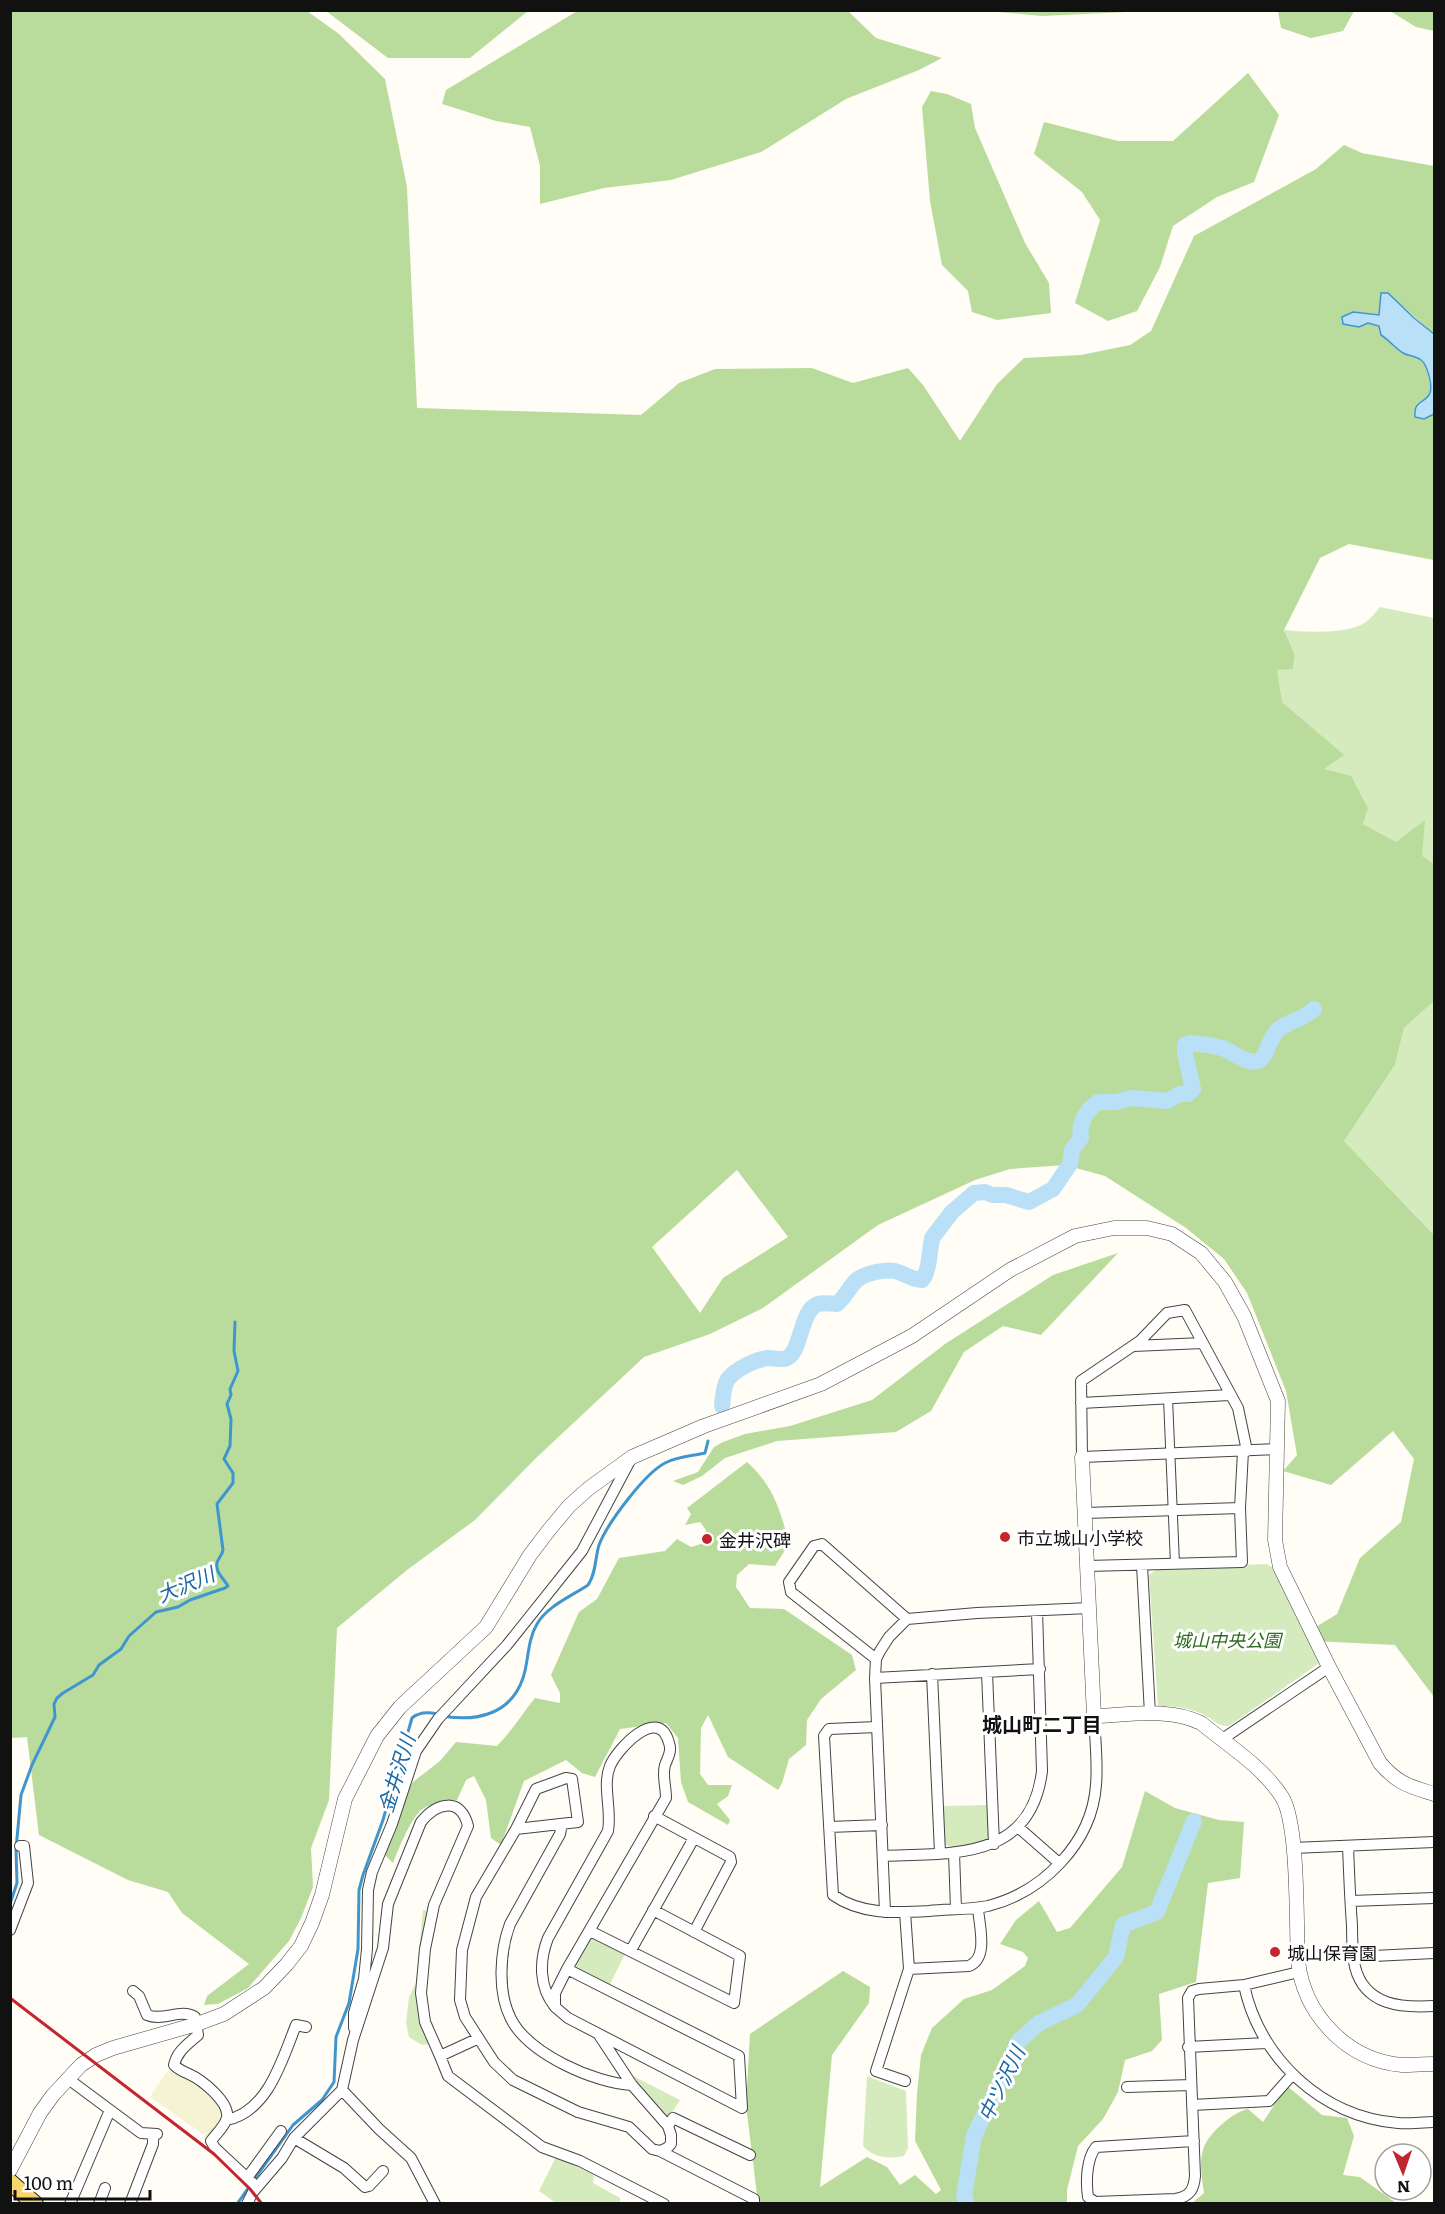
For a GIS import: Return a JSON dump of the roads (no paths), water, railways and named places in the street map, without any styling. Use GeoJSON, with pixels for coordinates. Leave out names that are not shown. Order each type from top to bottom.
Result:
{"type":"FeatureCollection","features":[{"type":"Feature","properties":{"kind":"main road"},"geometry":{"type":"LineString","coordinates":[[10,2182],[35,2204]]}},
{"type":"Feature","properties":{"kind":"street"},"geometry":{"type":"LineString","coordinates":[[10,2170],[40,2113],[67,2078],[96,2055],[224,2014],[264,1989],[287,1964],[312,1923],[322,1895],[345,1799],[377,1736],[408,1699],[486,1626],[530,1556],[568,1506],[632,1457],[704,1426],[821,1384],[912,1336],[1010,1270],[1075,1236],[1114,1228],[1147,1228],[1172,1234],[1201,1253],[1225,1282],[1244,1316],[1278,1401],[1275,1539],[1280,1567],[1380,1763],[1402,1784],[1434,1794]]}},
{"type":"Feature","properties":{"kind":"street"},"geometry":{"type":"LineString","coordinates":[[877,1727],[829,1729],[824,1736],[833,1895],[842,1901],[877,1912],[978,1908],[1009,1899],[1028,1890],[1043,1880],[1072,1850],[1085,1827],[1093,1803],[1096,1779],[1082,1457],[1081,1381],[1133,1346],[1167,1313],[1185,1310],[1241,1417],[1245,1451],[1240,1508],[1242,1562],[1087,1566]]}},
{"type":"Feature","properties":{"kind":"street"},"geometry":{"type":"LineString","coordinates":[[1133,1346],[1203,1343]]}},
{"type":"Feature","properties":{"kind":"street"},"geometry":{"type":"LineString","coordinates":[[1081,1403],[1230,1395]]}},
{"type":"Feature","properties":{"kind":"street"},"geometry":{"type":"LineString","coordinates":[[1168,1398],[1175,1564]]}},
{"type":"Feature","properties":{"kind":"street"},"geometry":{"type":"LineString","coordinates":[[1082,1457],[1276,1449]]}},
{"type":"Feature","properties":{"kind":"street"},"geometry":{"type":"LineString","coordinates":[[353,2040],[354,2013],[364,1978],[368,1899],[372,1872],[392,1824],[416,1752],[442,1715],[507,1645],[582,1551],[632,1457]]}},
{"type":"Feature","properties":{"kind":"street"},"geometry":{"type":"LineString","coordinates":[[1085,1514],[1240,1508]]}},
{"type":"Feature","properties":{"kind":"street"},"geometry":{"type":"LineString","coordinates":[[876,1659],[791,1592],[789,1581],[814,1546],[822,1544],[907,1619]]}},
{"type":"Feature","properties":{"kind":"street"},"geometry":{"type":"LineString","coordinates":[[1142,1565],[1150,1714]]}},
{"type":"Feature","properties":{"kind":"street"},"geometry":{"type":"LineString","coordinates":[[885,1912],[875,1678],[876,1659],[889,1637],[907,1619],[1090,1608]]}},
{"type":"Feature","properties":{"kind":"street"},"geometry":{"type":"LineString","coordinates":[[883,1856],[954,1853],[982,1848],[994,1844],[1018,1827],[1033,1807],[1040,1782],[1042,1747],[1037,1611]]}},
{"type":"Feature","properties":{"kind":"street"},"geometry":{"type":"LineString","coordinates":[[1221,1740],[1329,1667]]}},
{"type":"Feature","properties":{"kind":"street"},"geometry":{"type":"LineString","coordinates":[[875,1678],[1040,1669]]}},
{"type":"Feature","properties":{"kind":"street"},"geometry":{"type":"LineString","coordinates":[[987,1672],[994,1844]]}},
{"type":"Feature","properties":{"kind":"street"},"geometry":{"type":"LineString","coordinates":[[932,1674],[940,1853]]}},
{"type":"Feature","properties":{"kind":"street"},"geometry":{"type":"LineString","coordinates":[[1094,1716],[1168,1714],[1190,1717],[1202,1723],[1262,1774],[1282,1798],[1290,1821],[1299,1972],[1305,1992],[1316,2012],[1330,2031],[1356,2051],[1400,2065],[1434,2064]]}},
{"type":"Feature","properties":{"kind":"street"},"geometry":{"type":"LineString","coordinates":[[555,2007],[555,1993],[567,1969],[666,1798],[664,1772],[670,1749],[669,1741],[659,1728],[653,1727],[638,1732],[611,1763],[608,1772],[611,1818],[608,1831],[543,1951],[542,1964],[546,1996],[555,2007],[568,2018],[742,2108],[739,2056],[567,1969]]}},
{"type":"Feature","properties":{"kind":"street"},"geometry":{"type":"LineString","coordinates":[[516,1828],[578,1822],[573,1779],[566,1778],[536,1789],[476,1897],[462,1950],[460,2000],[465,2017],[477,2039],[494,2062],[513,2080],[578,2112],[629,2127],[651,2150],[660,2151],[754,2199],[754,2204]]}},
{"type":"Feature","properties":{"kind":"street"},"geometry":{"type":"LineString","coordinates":[[252,2183],[282,2158],[294,2138],[342,2090],[353,2040],[378,1969],[391,1894],[421,1822],[428,1813],[438,1807],[456,1806],[463,1811],[468,1827],[434,1905],[425,1949],[421,1994],[425,2022],[448,2076],[542,2147],[580,2161],[663,2204]]}},
{"type":"Feature","properties":{"kind":"street"},"geometry":{"type":"LineString","coordinates":[[654,1816],[730,1857],[731,1862],[694,1932]]}},
{"type":"Feature","properties":{"kind":"street"},"geometry":{"type":"LineString","coordinates":[[562,1824],[560,1834],[504,1939],[502,1969],[504,1998],[511,2019],[524,2037],[539,2048],[593,2078],[616,2084],[632,2085]]}},
{"type":"Feature","properties":{"kind":"street"},"geometry":{"type":"LineString","coordinates":[[829,1827],[882,1825]]}},
{"type":"Feature","properties":{"kind":"street"},"geometry":{"type":"LineString","coordinates":[[1018,1827],[1059,1863]]}},
{"type":"Feature","properties":{"kind":"street"},"geometry":{"type":"LineString","coordinates":[[631,1950],[694,1838]]}},
{"type":"Feature","properties":{"kind":"street"},"geometry":{"type":"LineString","coordinates":[[1293,1848],[1434,1842]]}},
{"type":"Feature","properties":{"kind":"street"},"geometry":{"type":"LineString","coordinates":[[10,1930],[28,1883],[24,1846],[20,1846]]}},
{"type":"Feature","properties":{"kind":"street"},"geometry":{"type":"LineString","coordinates":[[1348,1846],[1353,1957],[1356,1971],[1363,1984],[1377,1998],[1398,2006],[1434,2006]]}},
{"type":"Feature","properties":{"kind":"street"},"geometry":{"type":"LineString","coordinates":[[954,1853],[956,1909]]}},
{"type":"Feature","properties":{"kind":"street"},"geometry":{"type":"LineString","coordinates":[[1351,1901],[1434,1898]]}},
{"type":"Feature","properties":{"kind":"street"},"geometry":{"type":"LineString","coordinates":[[909,1969],[975,1964],[981,1950],[978,1908]]}},
{"type":"Feature","properties":{"kind":"street"},"geometry":{"type":"LineString","coordinates":[[590,1931],[734,2003],[740,1956],[653,1911]]}},
{"type":"Feature","properties":{"kind":"street"},"geometry":{"type":"LineString","coordinates":[[905,1912],[909,1969],[876,2071],[905,2081]]}},
{"type":"Feature","properties":{"kind":"street"},"geometry":{"type":"LineString","coordinates":[[1353,1957],[1434,1953]]}},
{"type":"Feature","properties":{"kind":"street"},"geometry":{"type":"LineString","coordinates":[[1194,2141],[1096,2147],[1092,2152],[1087,2179],[1088,2197],[1095,2202],[1183,2198],[1190,2193],[1196,2176],[1191,2085],[1188,2047],[1188,1998],[1192,1991],[1244,1985],[1299,1972]]}},
{"type":"Feature","properties":{"kind":"street"},"geometry":{"type":"LineString","coordinates":[[1244,1985],[1250,2011],[1266,2043],[1292,2075],[1318,2096],[1356,2113],[1396,2122],[1434,2122]]}},
{"type":"Feature","properties":{"kind":"street"},"geometry":{"type":"LineString","coordinates":[[133,1991],[139,1996],[147,2015],[154,2019],[178,2014],[190,2014],[195,2017],[198,2035],[180,2051],[174,2065],[178,2070],[206,2084],[228,2110],[226,2120],[212,2141],[215,2148],[252,2183]]}},
{"type":"Feature","properties":{"kind":"street"},"geometry":{"type":"LineString","coordinates":[[226,2120],[239,2118],[252,2110],[276,2076],[296,2025],[306,2026]]}},
{"type":"Feature","properties":{"kind":"street"},"geometry":{"type":"LineString","coordinates":[[598,2034],[632,2085],[668,2126],[671,2144],[660,2151]]}},
{"type":"Feature","properties":{"kind":"street"},"geometry":{"type":"LineString","coordinates":[[440,2056],[477,2039]]}},
{"type":"Feature","properties":{"kind":"street"},"geometry":{"type":"LineString","coordinates":[[1188,2047],[1266,2043]]}},
{"type":"Feature","properties":{"kind":"street"},"geometry":{"type":"LineString","coordinates":[[1192,2105],[1269,2101],[1292,2075]]}},
{"type":"Feature","properties":{"kind":"street"},"geometry":{"type":"LineString","coordinates":[[67,2078],[141,2133],[155,2135],[130,2204]]}},
{"type":"Feature","properties":{"kind":"street"},"geometry":{"type":"LineString","coordinates":[[1126,2087],[1191,2085]]}},
{"type":"Feature","properties":{"kind":"street"},"geometry":{"type":"LineString","coordinates":[[342,2090],[379,2129],[411,2158],[435,2204]]}},
{"type":"Feature","properties":{"kind":"street"},"geometry":{"type":"LineString","coordinates":[[70,2204],[110,2110]]}},
{"type":"Feature","properties":{"kind":"street"},"geometry":{"type":"LineString","coordinates":[[668,2126],[673,2118],[750,2155]]}},
{"type":"Feature","properties":{"kind":"street"},"geometry":{"type":"LineString","coordinates":[[247,2204],[252,2183],[280,2131]]}},
{"type":"Feature","properties":{"kind":"street"},"geometry":{"type":"LineString","coordinates":[[294,2138],[344,2168],[365,2187],[369,2186],[383,2171]]}},
{"type":"Feature","properties":{"kind":"street"},"geometry":{"type":"LineString","coordinates":[[99,2204],[105,2188]]}},
{"type":"Feature","properties":{"kind":"street"},"geometry":{"type":"LineString","coordinates":[[633,2204],[637,2192]]}},
{"type":"Feature","properties":{"kind":"water"},"geometry":{"type":"Polygon","coordinates":[[[1381,293],[1388,293],[1434,334],[1434,414],[1424,419],[1415,417],[1417,405],[1429,395],[1431,387],[1423,362],[1397,349],[1381,335],[1379,326],[1368,323],[1359,327],[1343,324],[1342,317],[1353,312],[1379,315],[1381,293]]]}},
{"type":"Feature","properties":{"kind":"waterway","name":"金井沢川"},"geometry":{"type":"LineString","coordinates":[[722,1406],[726,1382],[736,1372],[758,1360],[783,1359],[791,1355],[808,1313],[813,1307],[820,1303],[837,1304],[858,1279],[876,1272],[895,1271],[922,1280],[928,1266],[932,1238],[952,1212],[974,1193],[1006,1195],[1029,1202],[1053,1189],[1070,1164],[1072,1150],[1081,1138],[1080,1132],[1084,1117],[1098,1102],[1117,1102],[1131,1098],[1167,1101],[1180,1094],[1188,1094],[1193,1089],[1185,1045],[1190,1043],[1218,1047],[1251,1062],[1256,1062],[1265,1055],[1279,1029],[1314,1009]]}},
{"type":"Feature","properties":{"kind":"waterway","name":"大沢川"},"geometry":{"type":"LineString","coordinates":[[10,1904],[17,1883],[16,1849],[21,1795],[32,1765],[55,1717],[54,1704],[57,1698],[93,1675],[99,1665],[121,1649],[129,1636],[156,1612],[178,1607],[190,1600],[228,1586],[217,1566],[223,1550],[217,1504],[233,1483],[233,1473],[224,1459],[230,1446],[231,1419],[227,1404],[231,1395],[230,1389],[238,1371],[234,1351],[235,1322]]}},
{"type":"Feature","properties":{"kind":"waterway","name":"金井沢川"},"geometry":{"type":"LineString","coordinates":[[443,1716],[456,1718],[480,1716],[491,1713],[510,1700],[518,1690],[523,1678],[531,1637],[537,1624],[553,1607],[591,1581],[599,1545],[627,1500],[656,1469],[674,1459],[705,1453],[708,1441]]}},
{"type":"Feature","properties":{"kind":"waterway","name":"金井沢川"},"geometry":{"type":"LineString","coordinates":[[237,2204],[293,2125],[322,2100],[334,2082],[336,2037],[349,2003],[358,1949],[359,1890],[363,1875],[383,1820],[412,1718],[424,1713],[437,1714]]}},
{"type":"Feature","properties":{"kind":"waterway","name":"中ツ沢川"},"geometry":{"type":"LineString","coordinates":[[967,2204],[964,2196],[974,2136],[1019,2041],[1039,2023],[1077,2005],[1116,1957],[1123,1925],[1157,1912],[1194,1821]]}},
{"type":"Feature","properties":{"kind":"railway"},"geometry":{"type":"LineString","coordinates":[[10,1998],[214,2154],[262,2204]]}},
{"type":"Feature","properties":{"kind":"place","name":"市立城山小学校"},"geometry":{"type":"Point","coordinates":[1005,1537]}},
{"type":"Feature","properties":{"kind":"place","name":"金井沢碑"},"geometry":{"type":"Point","coordinates":[707,1539]}},
{"type":"Feature","properties":{"kind":"place","name":"城山保育園"},"geometry":{"type":"Point","coordinates":[1275,1952]}},
{"type":"Feature","properties":{"kind":"district","name":"城山町二丁目"},"geometry":{"type":"Point","coordinates":[1042,1723]}},
{"type":"Feature","properties":{"kind":"park label","name":"城山中央公園"},"geometry":{"type":"Point","coordinates":[1227,1639]}}]}
